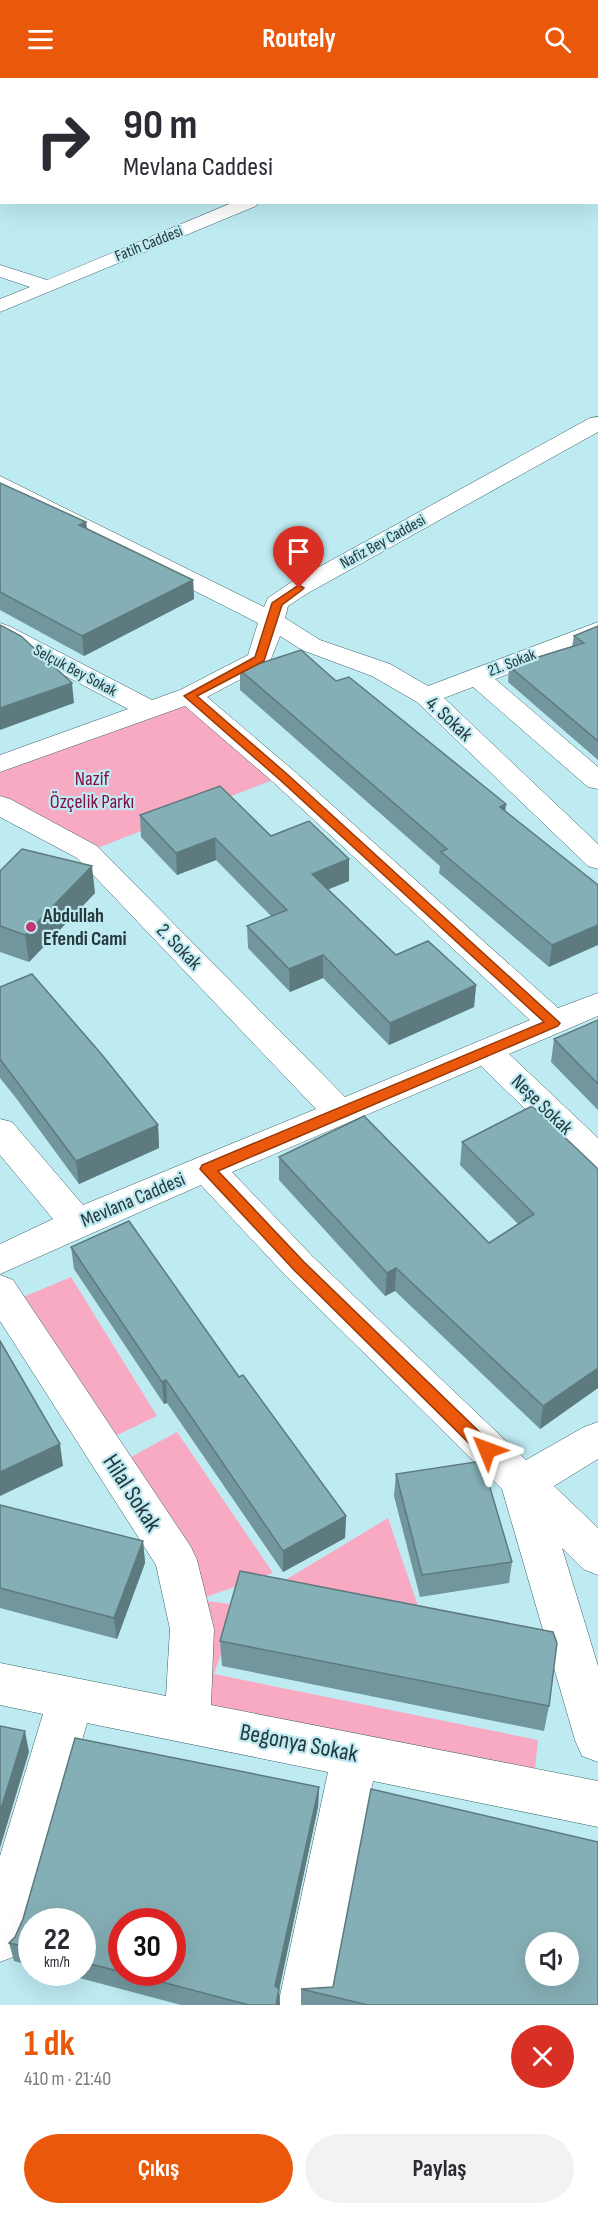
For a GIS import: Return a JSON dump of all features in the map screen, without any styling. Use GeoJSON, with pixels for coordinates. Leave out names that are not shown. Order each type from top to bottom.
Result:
{"type":"FeatureCollection","features":[{"type":"Feature","properties":{"kind":"street","name":"Fatih Caddesi"},"geometry":{"type":"LineString","coordinates":[[0,306],[245,204]]}},
{"type":"Feature","properties":{"kind":"street"},"geometry":{"type":"LineString","coordinates":[[0,271],[47,286]]}},
{"type":"Feature","properties":{"kind":"street","name":"Nafiz Bey Caddesi"},"geometry":{"type":"LineString","coordinates":[[260,659],[277,603],[299,588],[598,423]]}},
{"type":"Feature","properties":{"kind":"street","name":"4. Sokak"},"geometry":{"type":"LineString","coordinates":[[0,483],[271,620],[311,645],[381,670],[426,696],[598,860]]}},
{"type":"Feature","properties":{"kind":"street","name":"21. Sokak"},"geometry":{"type":"LineString","coordinates":[[426,696],[598,630]]}},
{"type":"Feature","properties":{"kind":"street","name":"Selçuk Bey Sokak"},"geometry":{"type":"LineString","coordinates":[[0,631],[150,710]]}},
{"type":"Feature","properties":{"kind":"street"},"geometry":{"type":"LineString","coordinates":[[0,764],[189,696],[260,659],[311,645]]}},
{"type":"Feature","properties":{"kind":"street"},"geometry":{"type":"LineString","coordinates":[[477,677],[598,781]]}},
{"type":"Feature","properties":{"kind":"street"},"geometry":{"type":"LineString","coordinates":[[189,696],[291,784],[554,1023]]}},
{"type":"Feature","properties":{"kind":"street","name":"2. Sokak"},"geometry":{"type":"LineString","coordinates":[[0,805],[87,852],[340,1112]]}},
{"type":"Feature","properties":{"kind":"street","name":"Mevlana Caddesi"},"geometry":{"type":"LineString","coordinates":[[0,1260],[77,1223],[598,1004]]}},
{"type":"Feature","properties":{"kind":"street","name":"Neşe Sokak"},"geometry":{"type":"LineString","coordinates":[[487,1052],[598,1159]]}},
{"type":"Feature","properties":{"kind":"street"},"geometry":{"type":"LineString","coordinates":[[0,1131],[77,1223]]}},
{"type":"Feature","properties":{"kind":"street"},"geometry":{"type":"LineString","coordinates":[[207,1169],[299,1266],[598,1556]]}},
{"type":"Feature","properties":{"kind":"street","name":"Hilal Sokak"},"geometry":{"type":"LineString","coordinates":[[0,1290],[176,1560],[192,1629],[188,1720]]}},
{"type":"Feature","properties":{"kind":"street"},"geometry":{"type":"LineString","coordinates":[[522,1484],[598,1439]]}},
{"type":"Feature","properties":{"kind":"street"},"geometry":{"type":"LineString","coordinates":[[522,1484],[598,1740]]}},
{"type":"Feature","properties":{"kind":"street","name":"Begonya Sokak"},"geometry":{"type":"LineString","coordinates":[[0,1684],[598,1804]]}},
{"type":"Feature","properties":{"kind":"street"},"geometry":{"type":"LineString","coordinates":[[0,1936],[71,1698]]}},
{"type":"Feature","properties":{"kind":"street"},"geometry":{"type":"LineString","coordinates":[[304,2005],[355,1754]]}},
{"type":"Feature","properties":{"kind":"green space","name":"Nazif Özçelik Parkı"},"geometry":{"type":"Polygon","coordinates":[[[189,696],[283,776],[87,852],[0,805],[0,764],[189,696]]]}},
{"type":"Feature","properties":{"kind":"green space"},"geometry":{"type":"Polygon","coordinates":[[[71,1277],[157,1416],[109,1439],[16,1300],[71,1277]]]}},
{"type":"Feature","properties":{"kind":"green space"},"geometry":{"type":"Polygon","coordinates":[[[177,1432],[273,1573],[198,1600],[238,1605],[214,1674],[538,1740],[534,1780],[201,1711],[197,1601],[122,1462],[177,1432]]]}},
{"type":"Feature","properties":{"kind":"green space"},"geometry":{"type":"Polygon","coordinates":[[[388,1518],[422,1618],[282,1582],[388,1518]]]}},
{"type":"Feature","properties":{"kind":"building"},"geometry":{"type":"Polygon","coordinates":[[[0,483],[86,522],[79,525],[193,580],[82,636],[0,592],[0,483]]]}},
{"type":"Feature","properties":{"kind":"building"},"geometry":{"type":"Polygon","coordinates":[[[0,625],[21,636],[72,683],[0,708],[0,625]]]}},
{"type":"Feature","properties":{"kind":"building"},"geometry":{"type":"Polygon","coordinates":[[[598,626],[598,741],[509,666],[584,643],[574,636],[598,626]]]}},
{"type":"Feature","properties":{"kind":"building"},"geometry":{"type":"Polygon","coordinates":[[[301,650],[336,681],[349,677],[506,804],[500,807],[598,885],[598,925],[552,945],[441,852],[447,849],[240,670],[301,650]]]}},
{"type":"Feature","properties":{"kind":"building"},"geometry":{"type":"Polygon","coordinates":[[[220,786],[271,836],[309,821],[349,859],[312,874],[396,955],[428,941],[476,985],[390,1023],[323,955],[289,969],[247,926],[287,910],[215,838],[176,853],[140,815],[220,786]]]}},
{"type":"Feature","properties":{"kind":"building"},"geometry":{"type":"Polygon","coordinates":[[[22,849],[92,866],[25,935],[0,926],[0,871],[22,849]]]}},
{"type":"Feature","properties":{"kind":"building"},"geometry":{"type":"Polygon","coordinates":[[[32,974],[103,1056],[158,1125],[76,1161],[0,1059],[0,987],[32,974]]]}},
{"type":"Feature","properties":{"kind":"building"},"geometry":{"type":"Polygon","coordinates":[[[598,1020],[598,1084],[554,1039],[598,1020]]]}},
{"type":"Feature","properties":{"kind":"building"},"geometry":{"type":"Polygon","coordinates":[[[532,1106],[598,1169],[598,1368],[543,1406],[396,1268],[387,1273],[279,1157],[364,1116],[489,1243],[534,1214],[462,1142],[532,1106]]]}},
{"type":"Feature","properties":{"kind":"building"},"geometry":{"type":"Polygon","coordinates":[[[129,1221],[239,1377],[243,1375],[346,1516],[283,1551],[166,1380],[162,1382],[71,1247],[129,1221]]]}},
{"type":"Feature","properties":{"kind":"building"},"geometry":{"type":"Polygon","coordinates":[[[0,1341],[60,1444],[0,1472],[0,1341]]]}},
{"type":"Feature","properties":{"kind":"building"},"geometry":{"type":"Polygon","coordinates":[[[482,1461],[512,1562],[422,1575],[396,1474],[482,1461]]]}},
{"type":"Feature","properties":{"kind":"building"},"geometry":{"type":"Polygon","coordinates":[[[0,1505],[143,1541],[114,1618],[0,1588],[0,1505]]]}},
{"type":"Feature","properties":{"kind":"building"},"geometry":{"type":"Polygon","coordinates":[[[240,1571],[553,1632],[557,1643],[549,1706],[220,1641],[240,1571]]]}},
{"type":"Feature","properties":{"kind":"building"},"geometry":{"type":"Polygon","coordinates":[[[0,1726],[25,1731],[0,1812],[0,1726]]]}},
{"type":"Feature","properties":{"kind":"building"},"geometry":{"type":"Polygon","coordinates":[[[75,1738],[319,1787],[275,1986],[279,1989],[276,2005],[249,2005],[177,1986],[186,1986],[186,1908],[108,1908],[108,1968],[96,1966],[96,1908],[26,1908],[75,1738]]]}},
{"type":"Feature","properties":{"kind":"building"},"geometry":{"type":"Polygon","coordinates":[[[371,1789],[598,1842],[598,2005],[368,2005],[301,1989],[333,1987],[371,1789]]]}},
{"type":"Feature","properties":{"kind":"building"},"geometry":{"type":"Polygon","coordinates":[[[18,1930],[18,1945],[9,1943],[18,1930]]]}},
{"type":"Feature","properties":{"kind":"place","name":"Abdullah Efendi Cami"},"geometry":{"type":"Point","coordinates":[31,927]}},
{"type":"Feature","properties":{"kind":"route"},"geometry":{"type":"LineString","coordinates":[[299,588],[277,603],[260,659],[189,696],[283,776],[554,1023],[207,1169],[299,1266],[487,1450]]}}]}
